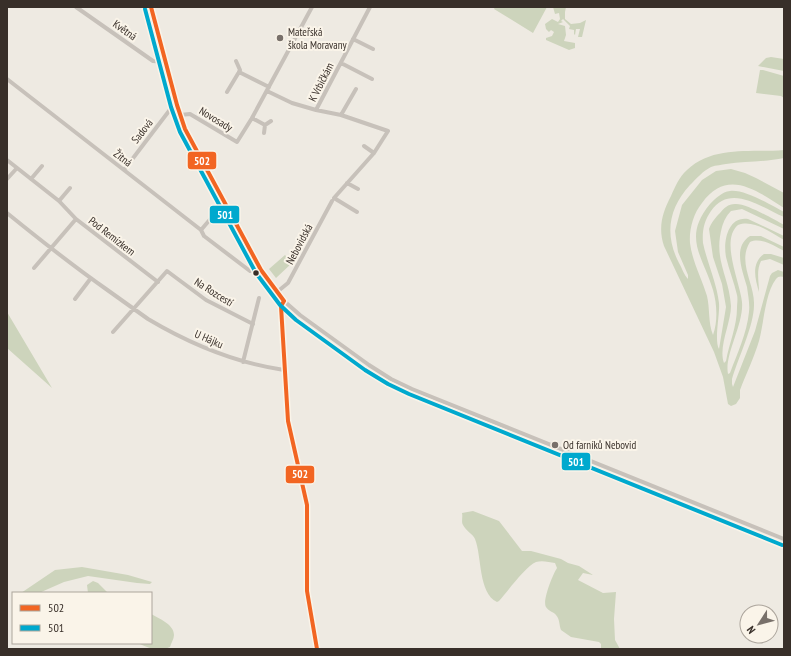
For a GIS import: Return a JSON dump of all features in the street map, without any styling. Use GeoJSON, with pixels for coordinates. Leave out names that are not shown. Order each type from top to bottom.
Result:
{"type":"FeatureCollection","features":[{"type":"Feature","properties":{"kind":"street","name":"Květná"},"geometry":{"type":"LineString","coordinates":[[76,7],[152,61],[165,62]]}},
{"type":"Feature","properties":{"kind":"street"},"geometry":{"type":"LineString","coordinates":[[151,7],[180,116],[195,150],[261,270],[284,301],[300,315],[369,365],[412,390],[784,539]]}},
{"type":"Feature","properties":{"kind":"street","name":"Novosady"},"geometry":{"type":"LineString","coordinates":[[180,116],[190,114],[237,142],[252,118],[312,7]]}},
{"type":"Feature","properties":{"kind":"street","name":"K Vrbičkám"},"geometry":{"type":"LineString","coordinates":[[316,110],[370,7]]}},
{"type":"Feature","properties":{"kind":"street"},"geometry":{"type":"LineString","coordinates":[[353,39],[372,49]]}},
{"type":"Feature","properties":{"kind":"street"},"geometry":{"type":"LineString","coordinates":[[227,92],[240,70],[236,61]]}},
{"type":"Feature","properties":{"kind":"street","name":"K Vrbičkám"},"geometry":{"type":"LineString","coordinates":[[341,63],[372,79]]}},
{"type":"Feature","properties":{"kind":"street"},"geometry":{"type":"LineString","coordinates":[[239,72],[268,89]]}},
{"type":"Feature","properties":{"kind":"street","name":"Žitná"},"geometry":{"type":"LineString","coordinates":[[7,79],[201,230],[204,236],[250,271]]}},
{"type":"Feature","properties":{"kind":"street","name":"K Vrbičkám"},"geometry":{"type":"LineString","coordinates":[[268,89],[292,103],[341,115],[388,131],[374,153]]}},
{"type":"Feature","properties":{"kind":"street"},"geometry":{"type":"LineString","coordinates":[[341,115],[356,89]]}},
{"type":"Feature","properties":{"kind":"street","name":"Sadová"},"geometry":{"type":"LineString","coordinates":[[124,170],[172,108],[177,105]]}},
{"type":"Feature","properties":{"kind":"street"},"geometry":{"type":"LineString","coordinates":[[252,118],[265,125]]}},
{"type":"Feature","properties":{"kind":"street"},"geometry":{"type":"LineString","coordinates":[[264,133],[265,125],[271,121]]}},
{"type":"Feature","properties":{"kind":"street"},"geometry":{"type":"LineString","coordinates":[[357,212],[334,198],[374,153],[364,146]]}},
{"type":"Feature","properties":{"kind":"street","name":"Pod Remízkem"},"geometry":{"type":"LineString","coordinates":[[7,160],[59,200],[76,219],[158,282]]}},
{"type":"Feature","properties":{"kind":"street"},"geometry":{"type":"LineString","coordinates":[[31,179],[42,166]]}},
{"type":"Feature","properties":{"kind":"street"},"geometry":{"type":"LineString","coordinates":[[7,179],[17,168]]}},
{"type":"Feature","properties":{"kind":"street"},"geometry":{"type":"LineString","coordinates":[[347,183],[358,189]]}},
{"type":"Feature","properties":{"kind":"street"},"geometry":{"type":"LineString","coordinates":[[59,200],[70,188]]}},
{"type":"Feature","properties":{"kind":"street","name":"Nebovidská"},"geometry":{"type":"LineString","coordinates":[[277,292],[288,283],[332,201]]}},
{"type":"Feature","properties":{"kind":"street"},"geometry":{"type":"LineString","coordinates":[[201,230],[224,203]]}},
{"type":"Feature","properties":{"kind":"street","name":"U Hájku"},"geometry":{"type":"LineString","coordinates":[[7,213],[51,248],[148,319],[182,337],[218,353],[243,362],[284,370]]}},
{"type":"Feature","properties":{"kind":"street"},"geometry":{"type":"LineString","coordinates":[[34,268],[76,219]]}},
{"type":"Feature","properties":{"kind":"street","name":"Na Rozcestí"},"geometry":{"type":"LineString","coordinates":[[158,282],[167,271],[206,300],[253,324]]}},
{"type":"Feature","properties":{"kind":"street"},"geometry":{"type":"LineString","coordinates":[[75,299],[92,278]]}},
{"type":"Feature","properties":{"kind":"street"},"geometry":{"type":"LineString","coordinates":[[113,332],[158,282]]}},
{"type":"Feature","properties":{"kind":"street"},"geometry":{"type":"LineString","coordinates":[[243,362],[259,298]]}},
{"type":"Feature","properties":{"kind":"street"},"geometry":{"type":"LineString","coordinates":[[284,301],[281,306],[288,421],[307,505],[307,591],[317,649]]}},
{"type":"Feature","properties":{"kind":"green space"},"geometry":{"type":"Polygon","coordinates":[[[495,7],[547,7],[533,33],[494,9],[495,7]]]}},
{"type":"Feature","properties":{"kind":"green space"},"geometry":{"type":"Polygon","coordinates":[[[553,7],[566,7],[565,19],[571,24],[580,23],[586,20],[582,37],[578,37],[580,29],[576,29],[575,35],[574,30],[569,29],[570,26],[563,19],[561,21],[563,22],[558,24],[565,26],[566,35],[564,41],[575,43],[575,48],[569,50],[546,40],[546,38],[552,36],[554,32],[551,30],[549,32],[546,29],[545,24],[552,19],[558,22],[560,19],[559,13],[555,14],[553,7]]]}},
{"type":"Feature","properties":{"kind":"green space"},"geometry":{"type":"Polygon","coordinates":[[[771,57],[784,59],[784,71],[758,66],[766,58],[771,57]]]}},
{"type":"Feature","properties":{"kind":"green space"},"geometry":{"type":"Polygon","coordinates":[[[760,70],[784,76],[784,98],[781,96],[756,93],[760,70]]]}},
{"type":"Feature","properties":{"kind":"green space"},"geometry":{"type":"Polygon","coordinates":[[[784,150],[784,158],[713,166],[690,185],[677,203],[673,212],[670,232],[671,242],[674,252],[688,279],[688,275],[678,252],[675,231],[682,205],[702,180],[716,171],[731,169],[745,173],[784,193],[784,208],[752,189],[732,184],[721,186],[712,192],[702,203],[692,222],[690,238],[691,250],[707,296],[710,326],[713,335],[716,318],[715,301],[709,278],[697,247],[696,237],[697,227],[702,216],[710,204],[724,193],[730,191],[743,192],[784,212],[784,217],[756,203],[736,198],[727,199],[719,203],[711,211],[704,226],[703,243],[719,303],[717,340],[719,349],[726,307],[722,284],[713,257],[709,229],[711,225],[715,218],[725,208],[730,205],[740,204],[767,215],[784,225],[784,229],[742,209],[731,211],[725,219],[722,227],[719,249],[720,258],[730,295],[731,306],[723,350],[724,363],[726,361],[737,315],[736,290],[725,251],[728,231],[731,225],[736,221],[748,219],[784,236],[784,240],[756,225],[750,224],[738,225],[733,232],[731,241],[732,262],[741,294],[742,311],[729,358],[728,374],[730,373],[741,343],[749,312],[747,287],[740,260],[741,246],[750,236],[761,236],[784,247],[784,251],[763,241],[750,242],[746,250],[746,265],[754,297],[754,305],[749,332],[732,379],[733,387],[755,331],[770,276],[778,270],[784,272],[784,277],[781,276],[776,279],[769,292],[759,341],[740,390],[740,398],[736,404],[731,406],[728,404],[723,377],[714,352],[664,246],[661,233],[663,215],[679,179],[687,170],[698,162],[721,153],[784,150]]]}},
{"type":"Feature","properties":{"kind":"green space"},"geometry":{"type":"Polygon","coordinates":[[[764,254],[771,254],[784,258],[784,265],[770,259],[761,261],[758,272],[759,292],[755,272],[757,262],[764,254]]]}},
{"type":"Feature","properties":{"kind":"green space"},"geometry":{"type":"Polygon","coordinates":[[[285,255],[292,263],[276,278],[269,269],[285,255]]]}},
{"type":"Feature","properties":{"kind":"green space"},"geometry":{"type":"Polygon","coordinates":[[[7,312],[52,388],[7,348],[7,312]]]}},
{"type":"Feature","properties":{"kind":"green space"},"geometry":{"type":"Polygon","coordinates":[[[473,511],[499,521],[522,551],[531,551],[561,559],[579,566],[593,575],[583,573],[578,580],[603,593],[616,592],[614,619],[615,640],[620,649],[601,649],[601,644],[599,642],[571,637],[561,630],[559,620],[555,614],[546,607],[545,604],[548,588],[557,568],[555,563],[538,561],[532,564],[499,601],[497,602],[491,597],[484,583],[475,539],[462,524],[462,513],[473,511]]]}},
{"type":"Feature","properties":{"kind":"green space"},"geometry":{"type":"Polygon","coordinates":[[[82,567],[128,575],[152,582],[150,584],[137,583],[88,576],[64,582],[41,592],[22,592],[55,570],[82,567]]]}},
{"type":"Feature","properties":{"kind":"green space"},"geometry":{"type":"Polygon","coordinates":[[[93,581],[98,583],[107,592],[88,592],[87,585],[93,581]]]}},
{"type":"Feature","properties":{"kind":"green space"},"geometry":{"type":"Polygon","coordinates":[[[152,615],[169,625],[173,631],[174,638],[170,647],[154,649],[141,644],[152,644],[152,615]]]}},
{"type":"Feature","properties":{"kind":"transit line","name":"502"},"geometry":{"type":"LineString","coordinates":[[151,7],[177,105],[185,129],[261,270],[284,301]]}},
{"type":"Feature","properties":{"kind":"transit line","name":"501"},"geometry":{"type":"LineString","coordinates":[[145,9],[171,107],[180,132],[256,273],[280,305],[296,320],[365,370],[388,384],[409,394],[782,545]]}},
{"type":"Feature","properties":{"kind":"transit line","name":"502"},"geometry":{"type":"LineString","coordinates":[[284,301],[281,306],[288,421],[307,505],[307,591],[317,649]]}},
{"type":"Feature","properties":{"kind":"place","name":"Mateřská škola Moravany"},"geometry":{"type":"Point","coordinates":[280,38]}},
{"type":"Feature","properties":{"kind":"place","name":"Od farníků Nebovid"},"geometry":{"type":"Point","coordinates":[555,445]}}]}
